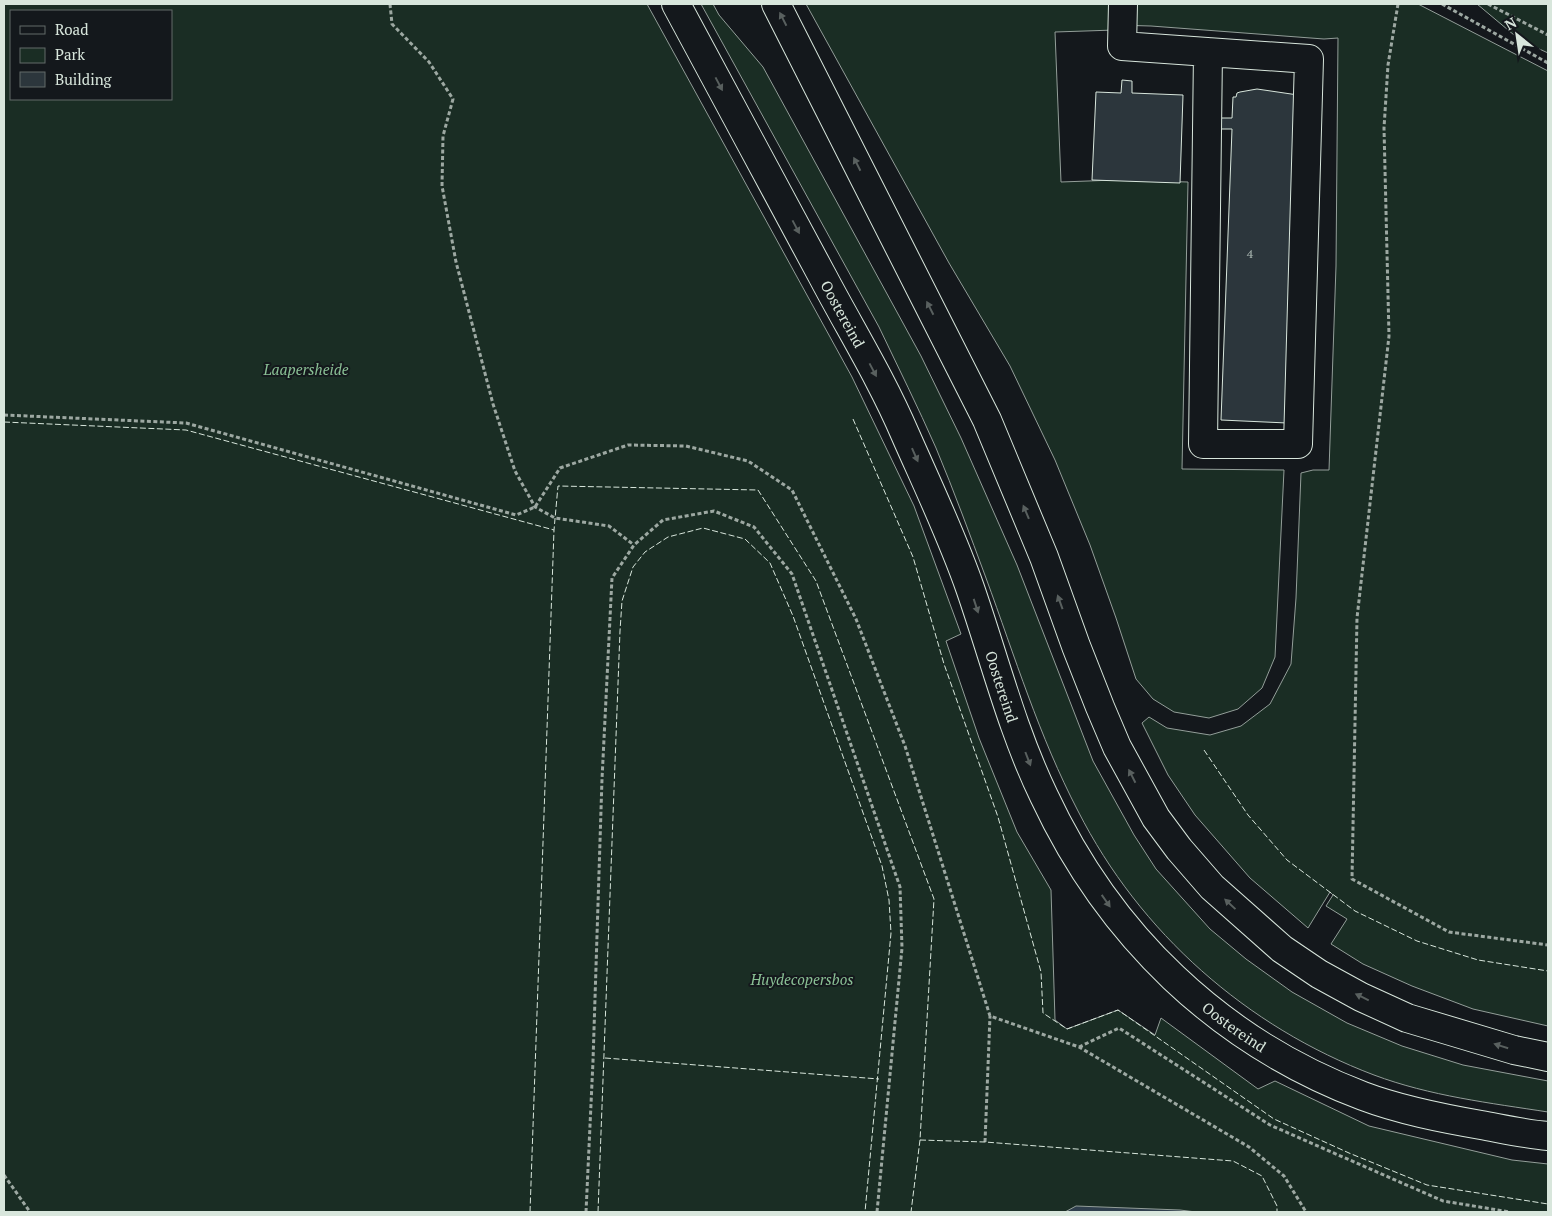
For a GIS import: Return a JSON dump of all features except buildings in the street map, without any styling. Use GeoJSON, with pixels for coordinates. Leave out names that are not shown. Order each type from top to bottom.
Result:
{"type":"FeatureCollection","features":[{"type":"Feature","properties":{"kind":"main road","name":"Oostereind"},"geometry":{"type":"LineString","coordinates":[[676,4],[895,410],[968,583],[1035,777],[1057,822],[1082,866],[1113,911],[1147,950],[1208,1008],[1246,1037],[1292,1063],[1327,1081],[1366,1097],[1425,1114],[1548,1136]]}},
{"type":"Feature","properties":{"kind":"main road"},"geometry":{"type":"LineString","coordinates":[[776,4],[987,420],[1044,557],[1100,707],[1117,747],[1156,818],[1179,849],[1212,887],[1282,949],[1319,974],[1361,997],[1406,1018],[1514,1050],[1548,1057]]}},
{"type":"Feature","properties":{"kind":"main road"},"geometry":{"type":"LineString","coordinates":[[1123,4],[1122,46],[1309,59],[1298,444],[1204,444],[1208,52]]}},
{"type":"Feature","properties":{"kind":"path"},"geometry":{"type":"LineString","coordinates":[[390,4],[392,24],[429,62],[453,99],[443,136],[442,186],[456,262],[501,429],[515,471],[535,507],[555,518],[609,526],[634,545]]}},
{"type":"Feature","properties":{"kind":"path"},"geometry":{"type":"LineString","coordinates":[[1398,4],[1388,64],[1384,128],[1389,336],[1357,618],[1352,879],[1450,932],[1548,945]]}},
{"type":"Feature","properties":{"kind":"path"},"geometry":{"type":"LineString","coordinates":[[1442,4],[1548,62]]}},
{"type":"Feature","properties":{"kind":"path"},"geometry":{"type":"LineString","coordinates":[[1488,4],[1548,35]]}},
{"type":"Feature","properties":{"kind":"path"},"geometry":{"type":"LineString","coordinates":[[4,414],[186,423],[516,515],[535,507],[560,468],[628,445],[686,446],[748,460],[792,490],[856,619],[905,746],[990,1016],[985,1142]]}},
{"type":"Feature","properties":{"kind":"path"},"geometry":{"type":"LineString","coordinates":[[586,1212],[602,779],[612,578],[634,545],[663,520],[714,512],[754,527],[792,574],[900,886],[902,948],[878,1212]]}},
{"type":"Feature","properties":{"kind":"path"},"geometry":{"type":"LineString","coordinates":[[990,1016],[1079,1047],[1248,1147],[1284,1176],[1306,1212]]}},
{"type":"Feature","properties":{"kind":"path"},"geometry":{"type":"LineString","coordinates":[[1079,1047],[1119,1028],[1270,1125],[1443,1201],[1510,1212]]}},
{"type":"Feature","properties":{"kind":"path"},"geometry":{"type":"LineString","coordinates":[[4,1175],[30,1212]]}},
{"type":"Feature","properties":{"kind":"green space","name":"Laapersheide"},"geometry":{"type":"Polygon","coordinates":[[[4,4],[647,4],[852,377],[914,506],[961,634],[946,641],[979,738],[1017,832],[1051,890],[1055,1020],[1067,1029],[1118,1010],[1155,1035],[1161,1018],[1258,1089],[1275,1081],[1369,1126],[1512,1160],[1548,1164],[1548,1212],[4,1212],[4,4]]]}},
{"type":"Feature","properties":{"kind":"green space"},"geometry":{"type":"Polygon","coordinates":[[[701,4],[713,4],[719,15],[763,67],[921,356],[961,438],[1017,565],[1093,761],[1134,835],[1156,869],[1210,929],[1246,959],[1292,992],[1347,1023],[1402,1046],[1463,1065],[1548,1081],[1548,1112],[1438,1094],[1374,1075],[1327,1055],[1283,1031],[1241,1003],[1202,971],[1165,935],[1133,897],[1103,855],[1078,811],[1051,754],[943,464],[879,327],[701,4]]]}},
{"type":"Feature","properties":{"kind":"green space"},"geometry":{"type":"Polygon","coordinates":[[[806,4],[1418,4],[1548,71],[1548,1026],[1473,1009],[1412,986],[1363,964],[1331,944],[1347,919],[1326,906],[1333,895],[1330,892],[1308,928],[1250,878],[1195,815],[1168,775],[1142,723],[1149,717],[1167,728],[1210,735],[1241,726],[1270,704],[1291,664],[1296,598],[1301,473],[1313,470],[1329,470],[1336,266],[1338,38],[1324,39],[1115,25],[1115,30],[1055,32],[1061,182],[1115,180],[1188,182],[1182,469],[1284,470],[1275,657],[1262,688],[1238,709],[1209,718],[1174,712],[1153,699],[1136,679],[1090,545],[1055,460],[1010,366],[949,263],[806,4]]]}},
{"type":"Feature","properties":{"kind":"green space"},"geometry":{"type":"Polygon","coordinates":[[[1477,4],[1548,4],[1548,53],[1520,40],[1477,4]]]}},
{"type":"Feature","properties":{"kind":"water"},"geometry":{"type":"Polygon","coordinates":[[[1076,1206],[1180,1210],[1196,1212],[1065,1212],[1076,1206]]]}},
{"type":"Feature","properties":{"kind":"fence"},"geometry":{"type":"LineString","coordinates":[[853,419],[913,557],[944,664],[998,817],[1041,972],[1043,1013],[1067,1029],[1118,1010],[1274,1119],[1349,1153],[1427,1185],[1548,1204]]}},
{"type":"Feature","properties":{"kind":"fence"},"geometry":{"type":"LineString","coordinates":[[4,422],[186,430],[554,530]]}},
{"type":"Feature","properties":{"kind":"fence"},"geometry":{"type":"LineString","coordinates":[[530,1212],[554,530],[558,486],[758,490],[816,581],[934,899],[920,1140],[911,1212]]}},
{"type":"Feature","properties":{"kind":"fence"},"geometry":{"type":"LineString","coordinates":[[598,1212],[622,601],[633,567],[645,552],[668,537],[703,528],[745,539],[770,563],[793,616],[882,866],[889,900],[891,933],[865,1212]]}},
{"type":"Feature","properties":{"kind":"fence"},"geometry":{"type":"LineString","coordinates":[[1204,750],[1248,815],[1287,860],[1355,911],[1417,941],[1478,960],[1548,971]]}},
{"type":"Feature","properties":{"kind":"fence"},"geometry":{"type":"LineString","coordinates":[[605,1058],[879,1079]]}},
{"type":"Feature","properties":{"kind":"fence"},"geometry":{"type":"LineString","coordinates":[[920,1140],[985,1142],[1233,1161],[1262,1176],[1277,1206],[1277,1212]]}},
{"type":"Feature","properties":{"kind":"park label","name":"Huydecopersbos"},"geometry":{"type":"Point","coordinates":[802,979]}}]}
